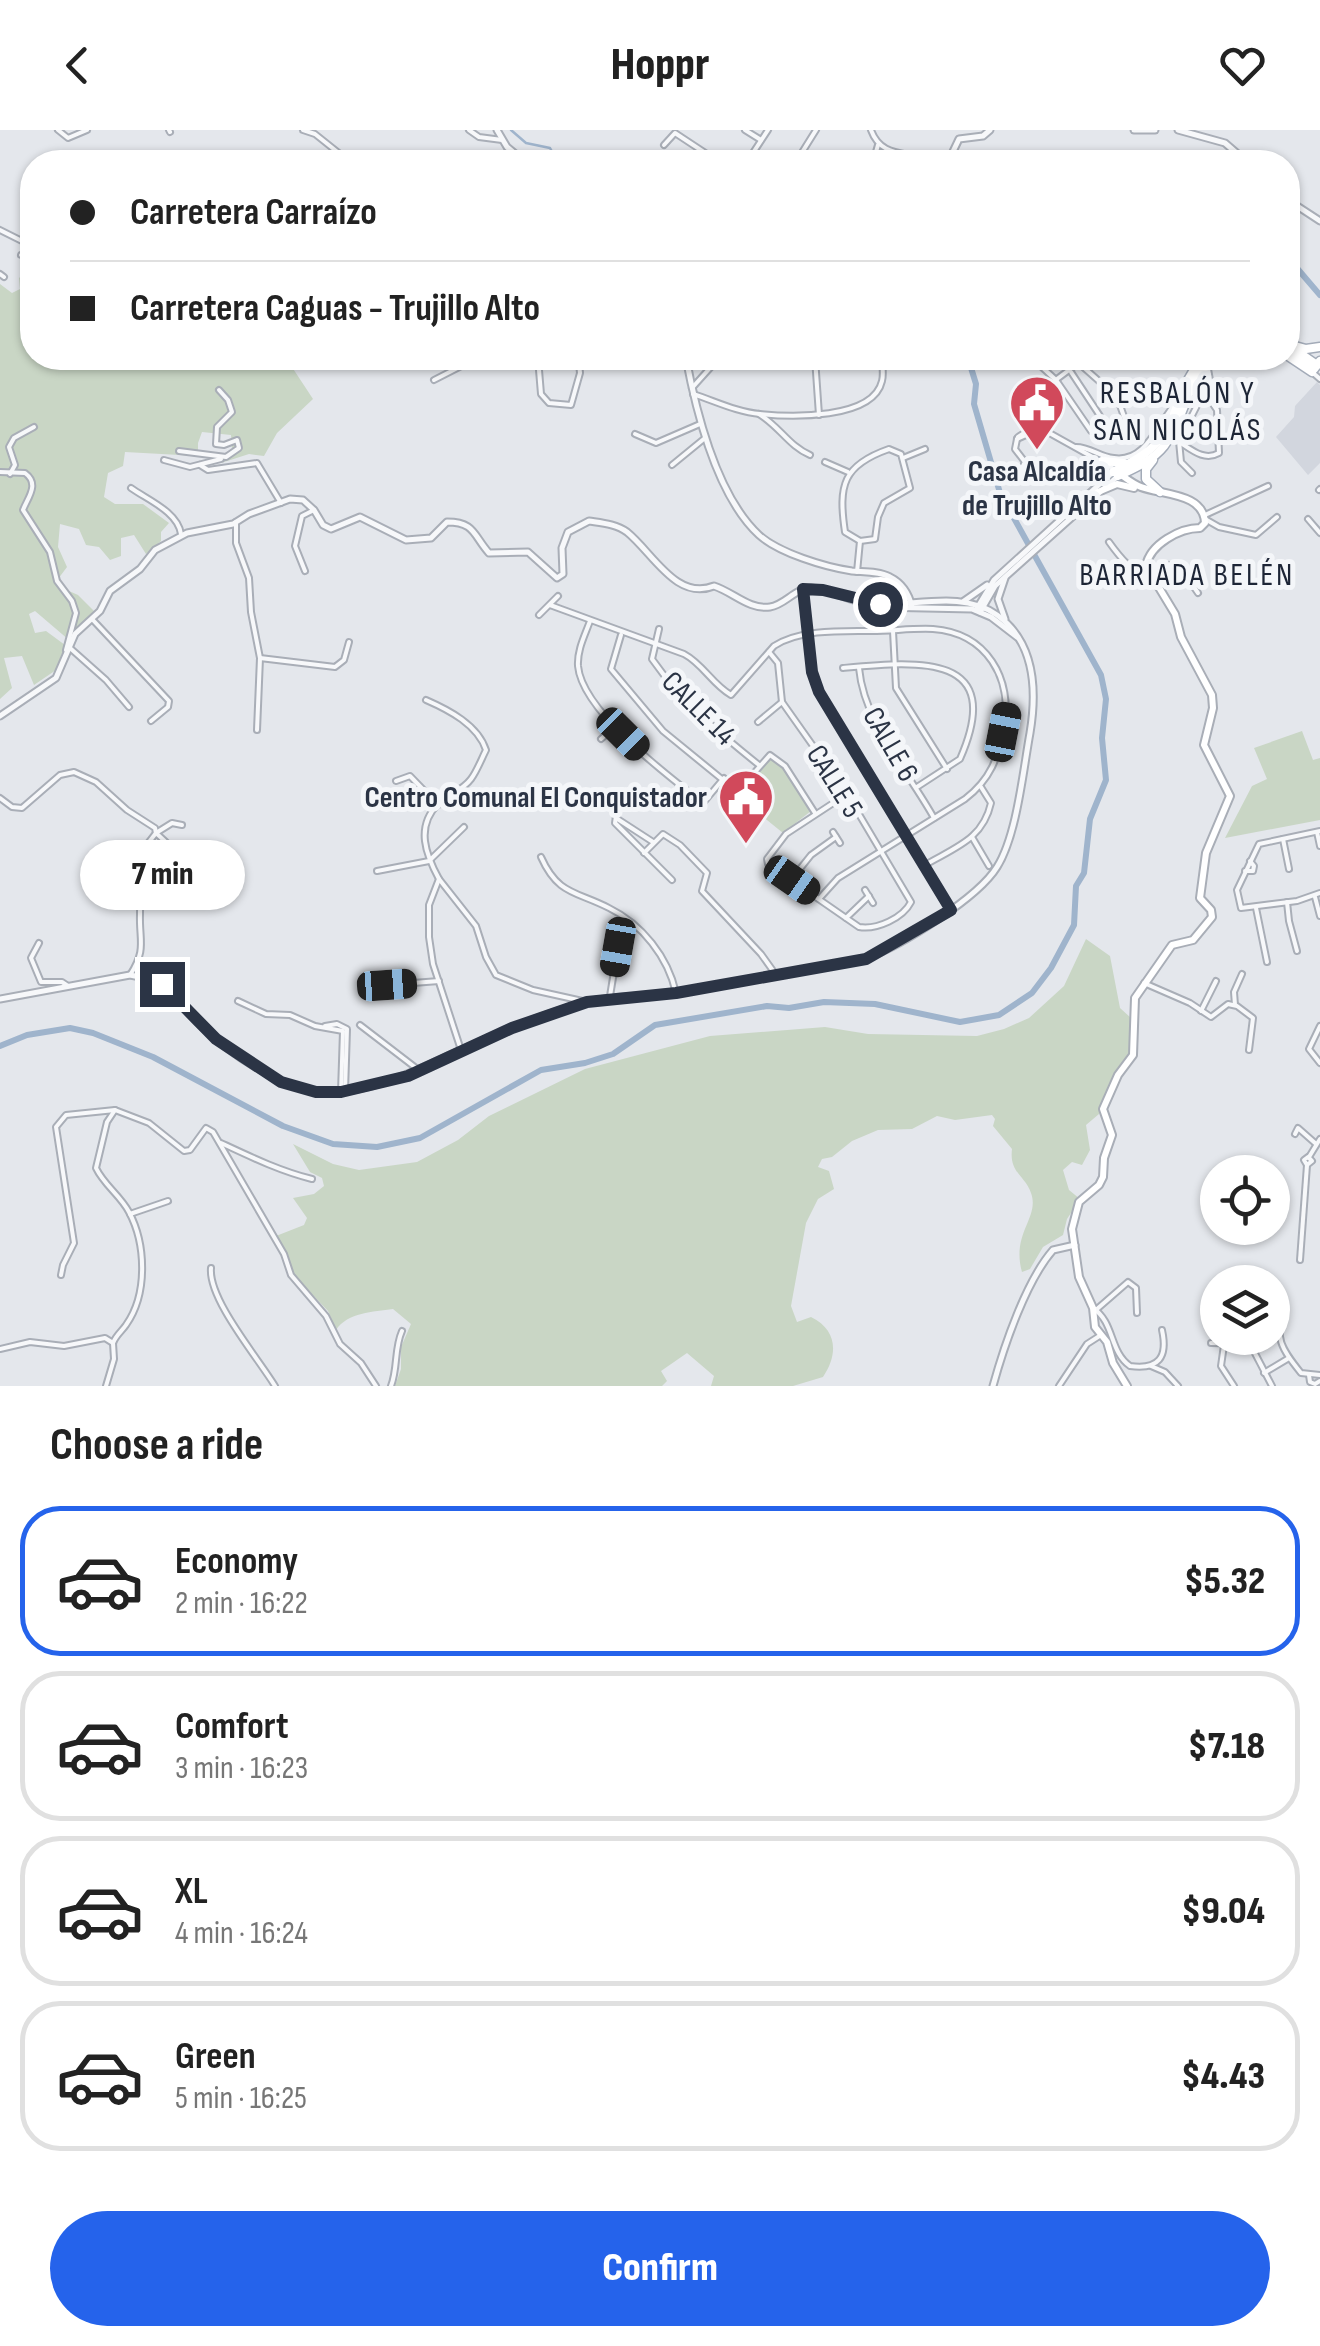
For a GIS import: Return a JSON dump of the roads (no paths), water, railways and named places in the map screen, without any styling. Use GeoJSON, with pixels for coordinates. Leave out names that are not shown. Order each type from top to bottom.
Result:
{"type":"FeatureCollection","features":[{"type":"Feature","properties":{"kind":"main road"},"geometry":{"type":"LineString","coordinates":[[1315,366],[1320,350]]}},
{"type":"Feature","properties":{"kind":"main road"},"geometry":{"type":"LineString","coordinates":[[1117,474],[1138,460],[1165,432],[1193,370]]}},
{"type":"Feature","properties":{"kind":"main road"},"geometry":{"type":"LineString","coordinates":[[1164,493],[1150,485],[1145,476],[1147,466],[1176,426],[1197,370]]}},
{"type":"Feature","properties":{"kind":"main road"},"geometry":{"type":"LineString","coordinates":[[1117,474],[1145,463],[1164,446]]}},
{"type":"Feature","properties":{"kind":"main road"},"geometry":{"type":"LineString","coordinates":[[1101,462],[1120,464],[1138,460]]}},
{"type":"Feature","properties":{"kind":"main road"},"geometry":{"type":"LineString","coordinates":[[1117,474],[1134,488]]}},
{"type":"Feature","properties":{"kind":"main road"},"geometry":{"type":"LineString","coordinates":[[1117,474],[1136,485],[1188,498],[1206,518],[1200,528],[1183,529],[1150,554],[1146,566],[1175,614],[1181,636],[1212,695],[1213,708],[1204,745],[1230,796],[1205,860],[1200,898],[1211,910],[1210,921],[1193,940],[1172,945],[1133,1004],[1133,1056],[1118,1075],[1103,1109],[1112,1135],[1104,1158],[1103,1177],[1079,1202],[1073,1221],[1079,1277],[1095,1308],[1094,1327],[1128,1386]]}},
{"type":"Feature","properties":{"kind":"main road"},"geometry":{"type":"LineString","coordinates":[[1096,489],[1118,484],[1160,496],[1164,493]]}},
{"type":"Feature","properties":{"kind":"street"},"geometry":{"type":"LineString","coordinates":[[58,130],[68,138],[87,130]]}},
{"type":"Feature","properties":{"kind":"street"},"geometry":{"type":"LineString","coordinates":[[303,130],[335,150]]}},
{"type":"Feature","properties":{"kind":"street"},"geometry":{"type":"LineString","coordinates":[[469,130],[479,137],[502,140]]}},
{"type":"Feature","properties":{"kind":"street"},"geometry":{"type":"LineString","coordinates":[[497,130],[512,150]]}},
{"type":"Feature","properties":{"kind":"street"},"geometry":{"type":"LineString","coordinates":[[744,130],[761,140]]}},
{"type":"Feature","properties":{"kind":"street"},"geometry":{"type":"LineString","coordinates":[[755,150],[768,130]]}},
{"type":"Feature","properties":{"kind":"street"},"geometry":{"type":"LineString","coordinates":[[871,130],[878,144],[876,150]]}},
{"type":"Feature","properties":{"kind":"street"},"geometry":{"type":"LineString","coordinates":[[954,150],[959,139],[983,136],[990,130]]}},
{"type":"Feature","properties":{"kind":"street"},"geometry":{"type":"LineString","coordinates":[[1134,130],[1155,130]]}},
{"type":"Feature","properties":{"kind":"street"},"geometry":{"type":"LineString","coordinates":[[1178,130],[1225,143],[1233,150]]}},
{"type":"Feature","properties":{"kind":"street"},"geometry":{"type":"LineString","coordinates":[[664,145],[678,132],[703,150]]}},
{"type":"Feature","properties":{"kind":"street"},"geometry":{"type":"LineString","coordinates":[[878,144],[895,150]]}},
{"type":"Feature","properties":{"kind":"street"},"geometry":{"type":"LineString","coordinates":[[1315,366],[1320,379]]}},
{"type":"Feature","properties":{"kind":"street"},"geometry":{"type":"LineString","coordinates":[[434,380],[454,370]]}},
{"type":"Feature","properties":{"kind":"street"},"geometry":{"type":"LineString","coordinates":[[539,370],[541,394],[550,403],[571,405],[580,370]]}},
{"type":"Feature","properties":{"kind":"street"},"geometry":{"type":"LineString","coordinates":[[688,370],[705,438],[740,511],[758,534],[821,565],[887,575],[904,590],[930,602]]}},
{"type":"Feature","properties":{"kind":"street"},"geometry":{"type":"LineString","coordinates":[[692,391],[709,370]]}},
{"type":"Feature","properties":{"kind":"street"},"geometry":{"type":"LineString","coordinates":[[816,370],[819,415]]}},
{"type":"Feature","properties":{"kind":"street"},"geometry":{"type":"LineString","coordinates":[[760,414],[819,415],[858,405],[879,388],[883,370]]}},
{"type":"Feature","properties":{"kind":"street"},"geometry":{"type":"LineString","coordinates":[[1046,370],[1091,432]]}},
{"type":"Feature","properties":{"kind":"street"},"geometry":{"type":"LineString","coordinates":[[1044,430],[1050,390],[1070,370],[1103,420]]}},
{"type":"Feature","properties":{"kind":"street"},"geometry":{"type":"LineString","coordinates":[[1087,370],[1117,397],[1127,425]]}},
{"type":"Feature","properties":{"kind":"street"},"geometry":{"type":"LineString","coordinates":[[1192,473],[1180,462],[1179,442],[1210,378],[1206,370]]}},
{"type":"Feature","properties":{"kind":"street"},"geometry":{"type":"LineString","coordinates":[[164,460],[181,467],[200,465],[226,457],[241,446],[237,440],[216,444],[217,428],[232,412],[219,390]]}},
{"type":"Feature","properties":{"kind":"street"},"geometry":{"type":"LineString","coordinates":[[692,391],[760,414],[782,429],[795,448],[810,455]]}},
{"type":"Feature","properties":{"kind":"street"},"geometry":{"type":"LineString","coordinates":[[1179,442],[1200,455],[1219,454],[1217,410],[1204,391]]}},
{"type":"Feature","properties":{"kind":"street"},"geometry":{"type":"LineString","coordinates":[[1076,447],[1090,448],[1116,459],[1133,454],[1150,440],[1178,401]]}},
{"type":"Feature","properties":{"kind":"street"},"geometry":{"type":"LineString","coordinates":[[1026,480],[1019,474],[1025,462],[1015,449],[1017,438],[1043,422]]}},
{"type":"Feature","properties":{"kind":"street"},"geometry":{"type":"LineString","coordinates":[[635,434],[656,443],[700,424]]}},
{"type":"Feature","properties":{"kind":"street"},"geometry":{"type":"LineString","coordinates":[[10,474],[15,465],[9,446],[14,438],[34,426]]}},
{"type":"Feature","properties":{"kind":"street"},"geometry":{"type":"LineString","coordinates":[[979,608],[1005,574],[1117,474],[1076,447],[1035,428]]}},
{"type":"Feature","properties":{"kind":"street"},"geometry":{"type":"LineString","coordinates":[[672,465],[705,438]]}},
{"type":"Feature","properties":{"kind":"street"},"geometry":{"type":"LineString","coordinates":[[889,448],[903,458],[910,488],[884,503],[875,539],[860,542],[848,536],[844,526],[844,488],[848,472],[863,459],[889,448]]}},
{"type":"Feature","properties":{"kind":"street"},"geometry":{"type":"LineString","coordinates":[[903,458],[925,449]]}},
{"type":"Feature","properties":{"kind":"street"},"geometry":{"type":"LineString","coordinates":[[178,452],[226,457]]}},
{"type":"Feature","properties":{"kind":"street"},"geometry":{"type":"LineString","coordinates":[[824,462],[848,472]]}},
{"type":"Feature","properties":{"kind":"street"},"geometry":{"type":"LineString","coordinates":[[1096,489],[1102,474],[1101,462]]}},
{"type":"Feature","properties":{"kind":"street"},"geometry":{"type":"LineString","coordinates":[[200,465],[208,470],[257,464],[282,503]]}},
{"type":"Feature","properties":{"kind":"street"},"geometry":{"type":"LineString","coordinates":[[0,472],[29,474],[34,487],[24,510],[50,552],[57,581],[76,613],[61,670]]}},
{"type":"Feature","properties":{"kind":"street"},"geometry":{"type":"LineString","coordinates":[[1206,518],[1268,486]]}},
{"type":"Feature","properties":{"kind":"street"},"geometry":{"type":"LineString","coordinates":[[132,488],[177,520],[181,536]]}},
{"type":"Feature","properties":{"kind":"street"},"geometry":{"type":"LineString","coordinates":[[0,716],[56,678],[75,634],[92,619],[110,591],[140,568],[155,550],[181,536],[236,522],[290,499],[303,500],[331,530],[360,517],[406,540],[431,538],[447,522],[460,522],[471,526],[489,553],[528,552],[557,578],[563,574],[562,548],[568,532],[589,521],[626,531],[658,566],[690,590],[714,586],[741,602],[767,608],[803,589],[823,590],[886,608],[962,602],[1008,624]]}},
{"type":"Feature","properties":{"kind":"street"},"geometry":{"type":"LineString","coordinates":[[304,571],[295,535],[302,516],[314,510]]}},
{"type":"Feature","properties":{"kind":"street"},"geometry":{"type":"LineString","coordinates":[[1206,518],[1256,536],[1278,517]]}},
{"type":"Feature","properties":{"kind":"street"},"geometry":{"type":"LineString","coordinates":[[1204,531],[1206,518]]}},
{"type":"Feature","properties":{"kind":"street"},"geometry":{"type":"LineString","coordinates":[[1308,520],[1320,534]]}},
{"type":"Feature","properties":{"kind":"street"},"geometry":{"type":"LineString","coordinates":[[236,522],[236,543],[248,578],[260,658],[258,730]]}},
{"type":"Feature","properties":{"kind":"street"},"geometry":{"type":"LineString","coordinates":[[857,572],[860,542]]}},
{"type":"Feature","properties":{"kind":"street"},"geometry":{"type":"LineString","coordinates":[[1109,542],[1141,576],[1150,577]]}},
{"type":"Feature","properties":{"kind":"street"},"geometry":{"type":"LineString","coordinates":[[1156,586],[1169,564],[1187,577],[1198,593]]}},
{"type":"Feature","properties":{"kind":"street"},"geometry":{"type":"LineString","coordinates":[[962,602],[1005,574]]}},
{"type":"Feature","properties":{"kind":"street"},"geometry":{"type":"LineString","coordinates":[[0,999],[130,975],[151,978],[162,984],[216,1039],[281,1082],[316,1092],[343,1091],[420,1070],[461,1050],[587,1002],[676,993],[866,959],[951,910],[979,890],[996,869],[1013,820],[1033,712],[1032,671],[998,599],[1005,574]]}},
{"type":"Feature","properties":{"kind":"street"},"geometry":{"type":"LineString","coordinates":[[979,608],[994,580]]}},
{"type":"Feature","properties":{"kind":"street"},"geometry":{"type":"LineString","coordinates":[[803,589],[812,672],[819,692],[951,910]]}},
{"type":"Feature","properties":{"kind":"street"},"geometry":{"type":"LineString","coordinates":[[895,604],[904,590]]}},
{"type":"Feature","properties":{"kind":"street"},"geometry":{"type":"LineString","coordinates":[[904,590],[912,605]]}},
{"type":"Feature","properties":{"kind":"street"},"geometry":{"type":"LineString","coordinates":[[540,614],[558,596]]}},
{"type":"Feature","properties":{"kind":"street"},"geometry":{"type":"LineString","coordinates":[[870,604],[979,608],[1017,637]]}},
{"type":"Feature","properties":{"kind":"street"},"geometry":{"type":"LineString","coordinates":[[550,605],[698,661],[731,695],[782,640],[935,629],[954,634],[982,650],[999,670],[1006,686],[1008,708],[999,755],[981,787],[838,878],[819,899]]}},
{"type":"Feature","properties":{"kind":"street"},"geometry":{"type":"LineString","coordinates":[[92,619],[169,701],[151,721]]}},
{"type":"Feature","properties":{"kind":"street"},"geometry":{"type":"LineString","coordinates":[[590,620],[578,654],[580,678],[588,693],[650,761],[703,803],[724,778]]}},
{"type":"Feature","properties":{"kind":"street"},"geometry":{"type":"LineString","coordinates":[[654,645],[659,629]]}},
{"type":"Feature","properties":{"kind":"street"},"geometry":{"type":"LineString","coordinates":[[892,630],[896,688],[947,769]]}},
{"type":"Feature","properties":{"kind":"street"},"geometry":{"type":"LineString","coordinates":[[622,633],[611,669],[663,731],[739,790],[759,765]]}},
{"type":"Feature","properties":{"kind":"street"},"geometry":{"type":"LineString","coordinates":[[260,658],[335,667],[344,660],[349,642]]}},
{"type":"Feature","properties":{"kind":"street","name":"CALLE 14"},"geometry":{"type":"LineString","coordinates":[[654,645],[652,660],[696,714],[759,765],[770,755],[785,766],[815,813]]}},
{"type":"Feature","properties":{"kind":"street"},"geometry":{"type":"LineString","coordinates":[[70,648],[129,706]]}},
{"type":"Feature","properties":{"kind":"street","name":"CALLE 5"},"geometry":{"type":"LineString","coordinates":[[769,652],[778,663],[782,702],[847,794],[911,902],[909,908],[870,928],[858,927],[846,918]]}},
{"type":"Feature","properties":{"kind":"street","name":"CALLE 6"},"geometry":{"type":"LineString","coordinates":[[859,666],[860,685],[870,712],[934,818]]}},
{"type":"Feature","properties":{"kind":"street"},"geometry":{"type":"LineString","coordinates":[[843,668],[943,668],[960,676],[971,690],[974,709],[960,759],[917,788]]}},
{"type":"Feature","properties":{"kind":"street"},"geometry":{"type":"LineString","coordinates":[[426,700],[458,716],[482,738],[486,750],[470,782],[438,804],[426,824],[424,842],[429,861],[476,926],[496,975],[532,990],[587,1002]]}},
{"type":"Feature","properties":{"kind":"street"},"geometry":{"type":"LineString","coordinates":[[758,722],[782,702]]}},
{"type":"Feature","properties":{"kind":"street"},"geometry":{"type":"LineString","coordinates":[[601,738],[616,726]]}},
{"type":"Feature","properties":{"kind":"street"},"geometry":{"type":"LineString","coordinates":[[0,798],[12,807],[22,808],[60,775],[74,772],[96,782],[126,810],[155,828],[169,846],[179,872],[212,893]]}},
{"type":"Feature","properties":{"kind":"street"},"geometry":{"type":"LineString","coordinates":[[396,781],[410,776],[438,804]]}},
{"type":"Feature","properties":{"kind":"street"},"geometry":{"type":"LineString","coordinates":[[924,866],[986,824],[991,803],[981,787]]}},
{"type":"Feature","properties":{"kind":"street"},"geometry":{"type":"LineString","coordinates":[[601,796],[609,794],[618,802],[614,822],[672,880]]}},
{"type":"Feature","properties":{"kind":"street"},"geometry":{"type":"LineString","coordinates":[[847,794],[786,834],[767,859],[768,864],[846,918],[867,894],[874,902]]}},
{"type":"Feature","properties":{"kind":"street"},"geometry":{"type":"LineString","coordinates":[[616,818],[654,843]]}},
{"type":"Feature","properties":{"kind":"street"},"geometry":{"type":"LineString","coordinates":[[130,975],[142,948],[140,915],[145,854],[156,833],[172,824],[182,825]]}},
{"type":"Feature","properties":{"kind":"street"},"geometry":{"type":"LineString","coordinates":[[377,871],[429,861],[464,827]]}},
{"type":"Feature","properties":{"kind":"street"},"geometry":{"type":"LineString","coordinates":[[1320,846],[1318,832],[1259,844],[1250,861],[1253,871],[1244,871],[1237,890],[1242,908],[1317,895],[1320,916]]}},
{"type":"Feature","properties":{"kind":"street"},"geometry":{"type":"LineString","coordinates":[[644,853],[665,835],[706,871],[702,891],[776,975]]}},
{"type":"Feature","properties":{"kind":"street"},"geometry":{"type":"LineString","coordinates":[[792,880],[811,855],[836,837]]}},
{"type":"Feature","properties":{"kind":"street"},"geometry":{"type":"LineString","coordinates":[[972,837],[990,866]]}},
{"type":"Feature","properties":{"kind":"street"},"geometry":{"type":"LineString","coordinates":[[1283,840],[1289,869]]}},
{"type":"Feature","properties":{"kind":"street"},"geometry":{"type":"LineString","coordinates":[[541,858],[564,890],[613,910],[653,944],[662,956],[676,993]]}},
{"type":"Feature","properties":{"kind":"street"},"geometry":{"type":"LineString","coordinates":[[439,879],[427,916],[433,964],[461,1050]]}},
{"type":"Feature","properties":{"kind":"street"},"geometry":{"type":"LineString","coordinates":[[1288,902],[1288,921],[1297,951]]}},
{"type":"Feature","properties":{"kind":"street"},"geometry":{"type":"LineString","coordinates":[[1256,908],[1267,962]]}},
{"type":"Feature","properties":{"kind":"street"},"geometry":{"type":"LineString","coordinates":[[39,943],[31,958],[37,980],[68,986]]}},
{"type":"Feature","properties":{"kind":"street"},"geometry":{"type":"LineString","coordinates":[[610,998],[618,947]]}},
{"type":"Feature","properties":{"kind":"street"},"geometry":{"type":"LineString","coordinates":[[1235,1005],[1234,992],[1242,974]]}},
{"type":"Feature","properties":{"kind":"street"},"geometry":{"type":"LineString","coordinates":[[1201,1011],[1216,980]]}},
{"type":"Feature","properties":{"kind":"street"},"geometry":{"type":"LineString","coordinates":[[387,985],[440,981]]}},
{"type":"Feature","properties":{"kind":"street"},"geometry":{"type":"LineString","coordinates":[[1144,983],[1211,1018],[1228,1004],[1235,1005],[1253,1018],[1250,1050]]}},
{"type":"Feature","properties":{"kind":"street"},"geometry":{"type":"LineString","coordinates":[[238,1001],[266,1014],[290,1014],[322,1028],[329,1024],[347,1030],[343,1091]]}},
{"type":"Feature","properties":{"kind":"street"},"geometry":{"type":"LineString","coordinates":[[360,1025],[420,1070]]}},
{"type":"Feature","properties":{"kind":"street"},"geometry":{"type":"LineString","coordinates":[[1320,1026],[1310,1050],[1320,1063]]}},
{"type":"Feature","properties":{"kind":"street"},"geometry":{"type":"LineString","coordinates":[[106,1386],[114,1359],[113,1343],[126,1328],[140,1289],[140,1238],[130,1214],[96,1168],[108,1122],[116,1110]]}},
{"type":"Feature","properties":{"kind":"street"},"geometry":{"type":"LineString","coordinates":[[61,1275],[74,1243],[56,1127],[66,1115],[116,1110],[149,1123],[184,1151],[190,1150],[206,1128],[284,1254],[290,1276],[326,1316],[340,1344],[361,1363],[376,1386]]}},
{"type":"Feature","properties":{"kind":"street"},"geometry":{"type":"LineString","coordinates":[[1295,1134],[1298,1128],[1318,1141],[1309,1161],[1300,1260]]}},
{"type":"Feature","properties":{"kind":"street"},"geometry":{"type":"LineString","coordinates":[[218,1142],[270,1163],[280,1171],[312,1179]]}},
{"type":"Feature","properties":{"kind":"street"},"geometry":{"type":"LineString","coordinates":[[1309,1161],[1320,1163]]}},
{"type":"Feature","properties":{"kind":"street"},"geometry":{"type":"LineString","coordinates":[[130,1214],[168,1201]]}},
{"type":"Feature","properties":{"kind":"street"},"geometry":{"type":"LineString","coordinates":[[993,1386],[1015,1322],[1046,1259],[1052,1250],[1075,1245]]}},
{"type":"Feature","properties":{"kind":"street"},"geometry":{"type":"LineString","coordinates":[[211,1268],[212,1287],[228,1310],[234,1330],[276,1386]]}},
{"type":"Feature","properties":{"kind":"street"},"geometry":{"type":"LineString","coordinates":[[1138,1313],[1136,1288],[1128,1282],[1095,1308],[1110,1328],[1123,1362],[1165,1372],[1178,1386]]}},
{"type":"Feature","properties":{"kind":"street"},"geometry":{"type":"LineString","coordinates":[[1151,1366],[1165,1352],[1162,1330]]}},
{"type":"Feature","properties":{"kind":"street"},"geometry":{"type":"LineString","coordinates":[[390,1386],[396,1373],[396,1344],[402,1331]]}},
{"type":"Feature","properties":{"kind":"street"},"geometry":{"type":"LineString","coordinates":[[1059,1386],[1087,1344],[1101,1335]]}},
{"type":"Feature","properties":{"kind":"street"},"geometry":{"type":"LineString","coordinates":[[0,1349],[30,1342],[64,1346],[105,1338],[113,1343]]}},
{"type":"Feature","properties":{"kind":"street"},"geometry":{"type":"LineString","coordinates":[[1223,1355],[1222,1366],[1234,1386]]}},
{"type":"Feature","properties":{"kind":"street"},"geometry":{"type":"LineString","coordinates":[[1255,1355],[1272,1386]]}},
{"type":"Feature","properties":{"kind":"street"},"geometry":{"type":"LineString","coordinates":[[1287,1355],[1310,1382],[1315,1384],[1320,1378]]}},
{"type":"Feature","properties":{"kind":"street"},"geometry":{"type":"LineString","coordinates":[[1264,1373],[1289,1358]]}},
{"type":"Feature","properties":{"kind":"waterway"},"geometry":{"type":"LineString","coordinates":[[511,130],[526,143],[551,150]]}},
{"type":"Feature","properties":{"kind":"waterway"},"geometry":{"type":"LineString","coordinates":[[1300,272],[1320,295]]}},
{"type":"Feature","properties":{"kind":"waterway"},"geometry":{"type":"LineString","coordinates":[[0,1046],[27,1035],[70,1028],[93,1033],[153,1057],[283,1126],[333,1144],[377,1147],[420,1138],[541,1070],[613,1054],[655,1025],[767,1006],[789,1008],[824,1002],[875,1004],[960,1022],[999,1015],[1032,993],[1051,968],[1074,925],[1076,886],[1084,873],[1090,819],[1106,780],[1102,738],[1106,699],[1101,675],[1000,493],[974,404],[976,384],[972,370]]}},
{"type":"Feature","properties":{"kind":"place","name":"Casa Alcaldía de Trujillo Alto"},"geometry":{"type":"Point","coordinates":[1037,452]}},
{"type":"Feature","properties":{"kind":"place","name":"Centro Comunal El Conquistador"},"geometry":{"type":"Point","coordinates":[746,846]}},
{"type":"Feature","properties":{"kind":"district","name":"RESBALÓN Y SAN NICOLÁS"},"geometry":{"type":"Point","coordinates":[1178,410]}},
{"type":"Feature","properties":{"kind":"district","name":"BARRIADA BELÉN"},"geometry":{"type":"Point","coordinates":[1187,574]}}]}
